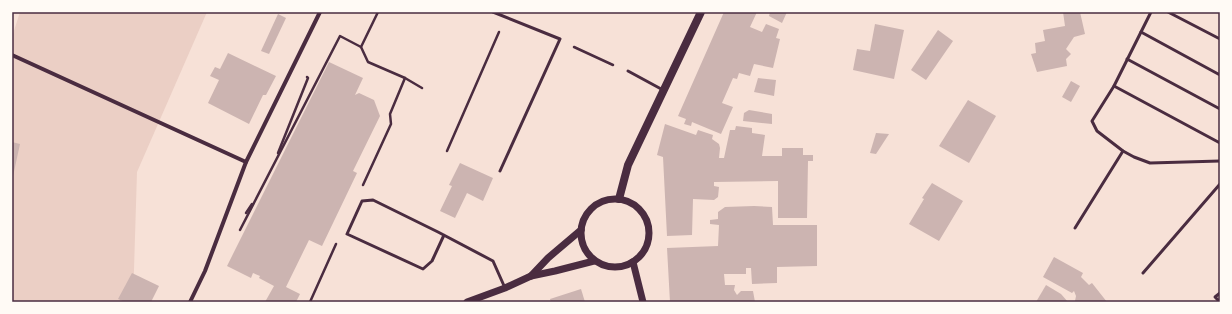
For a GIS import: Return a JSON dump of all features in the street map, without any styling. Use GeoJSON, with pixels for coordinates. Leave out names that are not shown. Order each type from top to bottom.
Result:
{"type":"FeatureCollection","features":[{"type":"Feature","properties":{"kind":"main road"},"geometry":{"type":"LineString","coordinates":[[619,199],[628,165],[701,12]]}},
{"type":"Feature","properties":{"kind":"street"},"geometry":{"type":"LineString","coordinates":[[190,302],[205,271],[246,162],[320,12]]}},
{"type":"Feature","properties":{"kind":"street"},"geometry":{"type":"LineString","coordinates":[[12,55],[246,162]]}},
{"type":"Feature","properties":{"kind":"street"},"geometry":{"type":"LineString","coordinates":[[611,199],[619,199],[626,201],[643,214],[648,227],[649,235],[645,248],[640,256],[633,262],[624,266],[613,268],[603,266],[594,261],[586,252],[581,241],[580,230],[583,220],[594,206],[611,199]]}},
{"type":"Feature","properties":{"kind":"street"},"geometry":{"type":"LineString","coordinates":[[531,276],[548,258],[580,230]]}},
{"type":"Feature","properties":{"kind":"street"},"geometry":{"type":"LineString","coordinates":[[467,302],[505,288],[531,276],[594,261]]}},
{"type":"Feature","properties":{"kind":"street"},"geometry":{"type":"LineString","coordinates":[[633,262],[643,302]]}},
{"type":"Feature","properties":{"kind":"lane"},"geometry":{"type":"LineString","coordinates":[[493,12],[560,39],[500,171]]}},
{"type":"Feature","properties":{"kind":"lane"},"geometry":{"type":"LineString","coordinates":[[1151,12],[1114,86],[1092,121],[1097,132],[1123,151],[1150,163],[1220,160]]}},
{"type":"Feature","properties":{"kind":"lane"},"geometry":{"type":"LineString","coordinates":[[1168,12],[1220,39]]}},
{"type":"Feature","properties":{"kind":"lane"},"geometry":{"type":"LineString","coordinates":[[1141,32],[1220,75]]}},
{"type":"Feature","properties":{"kind":"lane"},"geometry":{"type":"LineString","coordinates":[[1127,59],[1220,109]]}},
{"type":"Feature","properties":{"kind":"lane"},"geometry":{"type":"LineString","coordinates":[[628,71],[663,90]]}},
{"type":"Feature","properties":{"kind":"lane"},"geometry":{"type":"LineString","coordinates":[[1114,86],[1220,143]]}},
{"type":"Feature","properties":{"kind":"lane"},"geometry":{"type":"LineString","coordinates":[[1076,228],[1123,151]]}},
{"type":"Feature","properties":{"kind":"lane"},"geometry":{"type":"LineString","coordinates":[[1143,273],[1220,184]]}},
{"type":"Feature","properties":{"kind":"lane"},"geometry":{"type":"LineString","coordinates":[[444,235],[432,261],[423,269],[347,234],[362,201],[373,200],[444,235],[493,261],[505,288]]}},
{"type":"Feature","properties":{"kind":"lane"},"geometry":{"type":"LineString","coordinates":[[1220,293],[1215,297],[1220,302]]}},
{"type":"Feature","properties":{"kind":"path"},"geometry":{"type":"LineString","coordinates":[[361,47],[378,12]]}},
{"type":"Feature","properties":{"kind":"path"},"geometry":{"type":"LineString","coordinates":[[447,150],[506,17]]}},
{"type":"Feature","properties":{"kind":"path"},"geometry":{"type":"LineString","coordinates":[[237,232],[340,36],[361,47],[368,62],[422,88]]}},
{"type":"Feature","properties":{"kind":"path"},"geometry":{"type":"LineString","coordinates":[[582,51],[600,59]]}},
{"type":"Feature","properties":{"kind":"path"},"geometry":{"type":"LineString","coordinates":[[270,170],[308,78],[295,62]]}},
{"type":"Feature","properties":{"kind":"shaded area"},"geometry":{"type":"Polygon","coordinates":[[[20,12],[207,12],[137,172],[133,302],[12,302],[12,37],[20,12]]]}},
{"type":"Feature","properties":{"kind":"building"},"geometry":{"type":"Polygon","coordinates":[[[724,12],[757,12],[750,27],[762,32],[766,24],[779,29],[776,38],[780,39],[773,68],[754,64],[750,76],[739,73],[737,79],[733,78],[722,103],[733,107],[721,134],[692,122],[691,126],[684,124],[686,119],[678,116],[724,12]]]}},
{"type":"Feature","properties":{"kind":"building"},"geometry":{"type":"Polygon","coordinates":[[[770,12],[787,12],[782,23],[769,16],[770,12]]]}},
{"type":"Feature","properties":{"kind":"building"},"geometry":{"type":"Polygon","coordinates":[[[1063,12],[1080,12],[1085,34],[1074,37],[1066,49],[1071,54],[1066,59],[1067,66],[1037,72],[1031,54],[1036,53],[1035,43],[1045,41],[1043,30],[1065,26],[1063,12]]]}},
{"type":"Feature","properties":{"kind":"building"},"geometry":{"type":"Polygon","coordinates":[[[278,14],[286,18],[269,54],[261,51],[278,14]]]}},
{"type":"Feature","properties":{"kind":"building"},"geometry":{"type":"Polygon","coordinates":[[[875,24],[904,30],[894,79],[853,70],[857,49],[870,51],[875,24]]]}},
{"type":"Feature","properties":{"kind":"building"},"geometry":{"type":"Polygon","coordinates":[[[938,30],[953,41],[926,80],[911,70],[938,30]]]}},
{"type":"Feature","properties":{"kind":"building"},"geometry":{"type":"Polygon","coordinates":[[[228,53],[276,76],[266,95],[263,95],[249,124],[208,103],[219,80],[210,76],[215,67],[220,69],[228,53]]]}},
{"type":"Feature","properties":{"kind":"building"},"geometry":{"type":"Polygon","coordinates":[[[329,62],[363,78],[355,95],[359,93],[374,100],[380,116],[353,171],[357,173],[322,246],[309,240],[286,287],[300,294],[296,302],[265,302],[274,286],[253,273],[251,278],[227,266],[329,62]]]}},
{"type":"Feature","properties":{"kind":"building"},"geometry":{"type":"Polygon","coordinates":[[[758,78],[776,80],[774,96],[754,92],[758,78]]]}},
{"type":"Feature","properties":{"kind":"building"},"geometry":{"type":"Polygon","coordinates":[[[1071,81],[1080,86],[1071,102],[1062,97],[1071,81]]]}},
{"type":"Feature","properties":{"kind":"building"},"geometry":{"type":"Polygon","coordinates":[[[968,100],[996,116],[969,163],[939,146],[968,100]]]}},
{"type":"Feature","properties":{"kind":"building"},"geometry":{"type":"Polygon","coordinates":[[[749,110],[772,114],[772,124],[743,121],[744,113],[749,110]]]}},
{"type":"Feature","properties":{"kind":"building"},"geometry":{"type":"Polygon","coordinates":[[[665,124],[696,135],[698,130],[713,135],[712,139],[719,144],[719,158],[724,158],[730,130],[735,130],[736,126],[752,128],[752,133],[765,135],[762,156],[782,156],[782,148],[803,148],[803,155],[813,155],[813,161],[808,161],[807,218],[778,218],[778,181],[714,182],[714,186],[719,187],[718,197],[714,200],[693,199],[692,235],[667,236],[663,157],[657,155],[665,124]]]}},
{"type":"Feature","properties":{"kind":"building"},"geometry":{"type":"Polygon","coordinates":[[[876,133],[889,134],[876,154],[870,153],[876,133]]]}},
{"type":"Feature","properties":{"kind":"building"},"geometry":{"type":"Polygon","coordinates":[[[12,142],[20,144],[13,176],[12,176],[12,142]]]}},
{"type":"Feature","properties":{"kind":"building"},"geometry":{"type":"Polygon","coordinates":[[[460,163],[493,178],[483,201],[467,193],[455,218],[440,211],[452,186],[449,185],[460,163]]]}},
{"type":"Feature","properties":{"kind":"building"},"geometry":{"type":"Polygon","coordinates":[[[932,183],[963,201],[939,241],[909,224],[924,199],[922,198],[932,183]]]}},
{"type":"Feature","properties":{"kind":"building"},"geometry":{"type":"Polygon","coordinates":[[[725,207],[772,207],[773,225],[817,225],[817,266],[777,267],[777,283],[752,284],[751,268],[746,268],[746,274],[724,274],[725,285],[735,285],[734,290],[737,295],[741,291],[753,291],[755,302],[670,302],[667,248],[718,246],[719,225],[710,224],[710,220],[718,219],[718,212],[725,207]]]}},
{"type":"Feature","properties":{"kind":"building"},"geometry":{"type":"Polygon","coordinates":[[[1054,257],[1083,273],[1081,277],[1089,285],[1092,283],[1107,302],[1077,302],[1075,301],[1076,296],[1074,291],[1072,293],[1043,277],[1054,257]]]}},
{"type":"Feature","properties":{"kind":"building"},"geometry":{"type":"Polygon","coordinates":[[[132,273],[159,286],[151,302],[125,302],[118,299],[132,273]]]}},
{"type":"Feature","properties":{"kind":"building"},"geometry":{"type":"Polygon","coordinates":[[[1046,285],[1061,294],[1068,302],[1036,302],[1046,285]]]}},
{"type":"Feature","properties":{"kind":"building"},"geometry":{"type":"Polygon","coordinates":[[[581,289],[585,302],[551,302],[550,299],[581,289]]]}}]}
